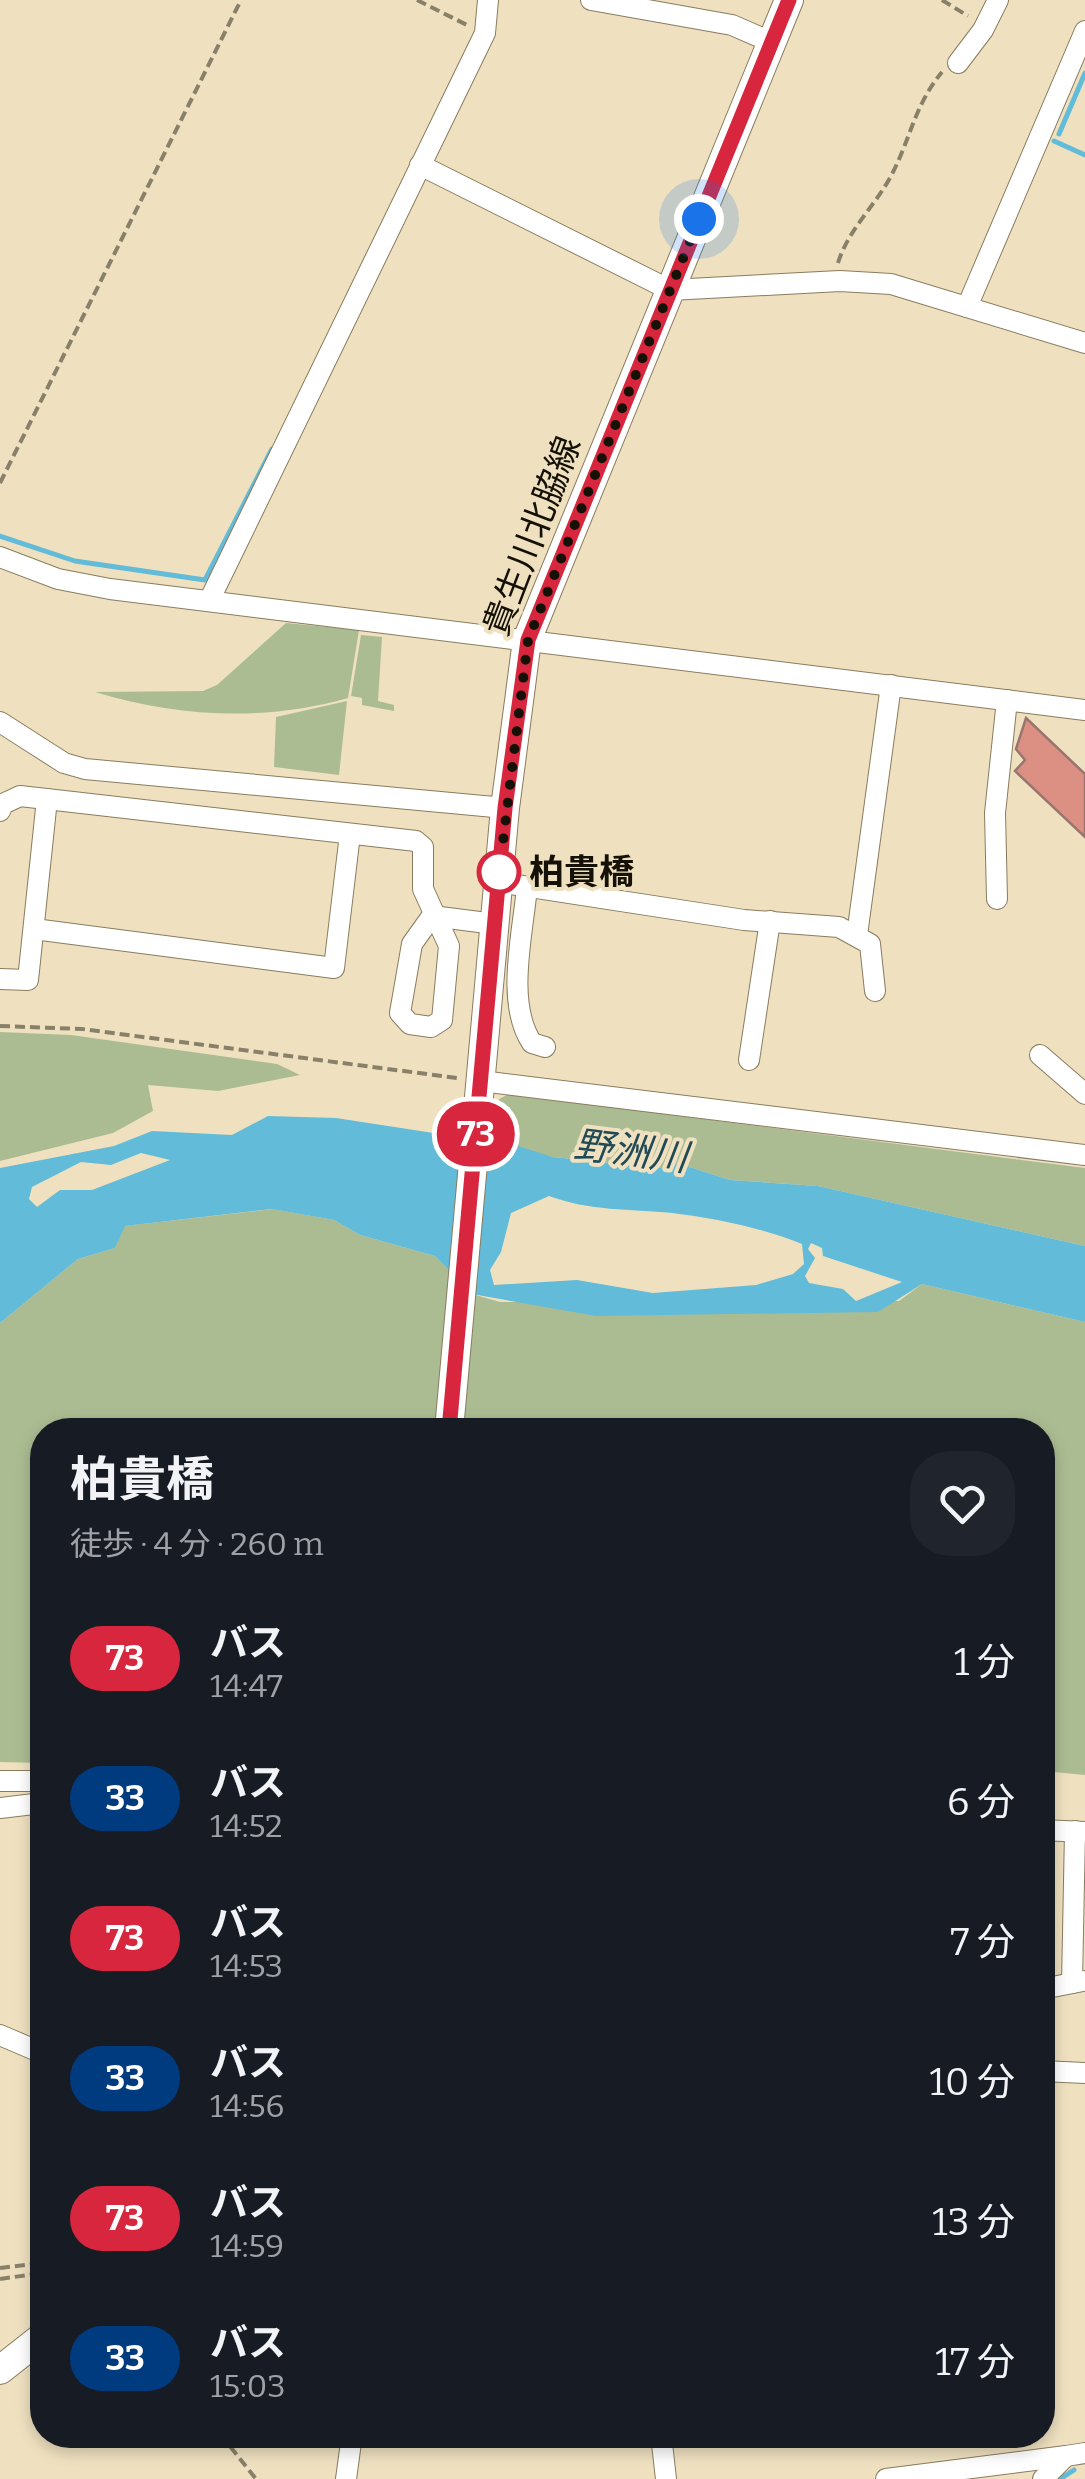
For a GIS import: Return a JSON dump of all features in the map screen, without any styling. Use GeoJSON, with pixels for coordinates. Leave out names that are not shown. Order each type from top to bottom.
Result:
{"type":"FeatureCollection","features":[{"type":"Feature","properties":{"kind":"main road","name":"貴生川北脇線"},"geometry":{"type":"LineString","coordinates":[[450,1418],[505,808],[528,640],[789,0]]}},
{"type":"Feature","properties":{"kind":"main road"},"geometry":{"type":"LineString","coordinates":[[0,2370],[30,2346]]}},
{"type":"Feature","properties":{"kind":"street"},"geometry":{"type":"LineString","coordinates":[[210,601],[216,579],[485,33],[488,0]]}},
{"type":"Feature","properties":{"kind":"street"},"geometry":{"type":"LineString","coordinates":[[591,0],[732,25],[772,42]]}},
{"type":"Feature","properties":{"kind":"street"},"geometry":{"type":"LineString","coordinates":[[958,63],[998,0]]}},
{"type":"Feature","properties":{"kind":"street"},"geometry":{"type":"LineString","coordinates":[[967,308],[1085,31]]}},
{"type":"Feature","properties":{"kind":"street"},"geometry":{"type":"LineString","coordinates":[[420,165],[670,290],[832,282],[891,284],[1085,342]]}},
{"type":"Feature","properties":{"kind":"street"},"geometry":{"type":"LineString","coordinates":[[0,556],[58,578],[210,601],[1085,710]]}},
{"type":"Feature","properties":{"kind":"street"},"geometry":{"type":"LineString","coordinates":[[856,935],[891,686]]}},
{"type":"Feature","properties":{"kind":"street"},"geometry":{"type":"LineString","coordinates":[[998,900],[995,813],[1006,700]]}},
{"type":"Feature","properties":{"kind":"street"},"geometry":{"type":"LineString","coordinates":[[0,722],[64,763],[85,769],[505,808]]}},
{"type":"Feature","properties":{"kind":"street"},"geometry":{"type":"LineString","coordinates":[[0,811],[3,804],[20,796],[416,842],[423,847],[423,889],[432,916],[449,946],[442,1020],[430,1027],[410,1024],[400,1013],[412,944],[432,916]]}},
{"type":"Feature","properties":{"kind":"street"},"geometry":{"type":"LineString","coordinates":[[0,979],[28,980],[47,799]]}},
{"type":"Feature","properties":{"kind":"street"},"geometry":{"type":"LineString","coordinates":[[34,929],[334,968],[350,834]]}},
{"type":"Feature","properties":{"kind":"street"},"geometry":{"type":"LineString","coordinates":[[498,882],[770,921],[839,927],[870,944],[875,991]]}},
{"type":"Feature","properties":{"kind":"street"},"geometry":{"type":"LineString","coordinates":[[527,887],[519,996],[522,1028],[532,1044],[545,1047]]}},
{"type":"Feature","properties":{"kind":"street"},"geometry":{"type":"LineString","coordinates":[[432,916],[494,924]]}},
{"type":"Feature","properties":{"kind":"street"},"geometry":{"type":"LineString","coordinates":[[748,1060],[770,921]]}},
{"type":"Feature","properties":{"kind":"street"},"geometry":{"type":"LineString","coordinates":[[1040,1055],[1085,1094]]}},
{"type":"Feature","properties":{"kind":"street"},"geometry":{"type":"LineString","coordinates":[[480,1092],[1085,1155]]}},
{"type":"Feature","properties":{"kind":"street"},"geometry":{"type":"LineString","coordinates":[[0,1781],[30,1782]]}},
{"type":"Feature","properties":{"kind":"street"},"geometry":{"type":"LineString","coordinates":[[0,1808],[30,1805]]}},
{"type":"Feature","properties":{"kind":"street"},"geometry":{"type":"LineString","coordinates":[[1055,1830],[1080,1831],[1078,1982]]}},
{"type":"Feature","properties":{"kind":"street"},"geometry":{"type":"LineString","coordinates":[[0,2035],[30,2048]]}},
{"type":"Feature","properties":{"kind":"street"},"geometry":{"type":"LineString","coordinates":[[1055,2072],[1085,2073]]}},
{"type":"Feature","properties":{"kind":"street"},"geometry":{"type":"LineString","coordinates":[[346,2479],[350,2448]]}},
{"type":"Feature","properties":{"kind":"street"},"geometry":{"type":"LineString","coordinates":[[662,2448],[666,2479]]}},
{"type":"Feature","properties":{"kind":"street"},"geometry":{"type":"LineString","coordinates":[[886,2479],[1075,2455]]}},
{"type":"Feature","properties":{"kind":"street"},"geometry":{"type":"LineString","coordinates":[[1043,2479],[1075,2455]]}},
{"type":"Feature","properties":{"kind":"path"},"geometry":{"type":"LineString","coordinates":[[0,483],[241,0]]}},
{"type":"Feature","properties":{"kind":"path"},"geometry":{"type":"LineString","coordinates":[[417,0],[485,33]]}},
{"type":"Feature","properties":{"kind":"path"},"geometry":{"type":"LineString","coordinates":[[942,0],[985,26]]}},
{"type":"Feature","properties":{"kind":"path"},"geometry":{"type":"LineString","coordinates":[[832,282],[843,247],[889,180],[913,128],[916,105],[941,72],[958,63]]}},
{"type":"Feature","properties":{"kind":"path"},"geometry":{"type":"LineString","coordinates":[[0,1026],[82,1028],[480,1092]]}},
{"type":"Feature","properties":{"kind":"path"},"geometry":{"type":"LineString","coordinates":[[0,2268],[30,2264]]}},
{"type":"Feature","properties":{"kind":"path"},"geometry":{"type":"LineString","coordinates":[[0,2279],[30,2275]]}},
{"type":"Feature","properties":{"kind":"path"},"geometry":{"type":"LineString","coordinates":[[231,2448],[256,2479]]}},
{"type":"Feature","properties":{"kind":"green space"},"geometry":{"type":"Polygon","coordinates":[[[286,623],[359,630],[348,698],[285,711],[221,713],[158,707],[95,692],[203,691],[217,685],[286,623]]]}},
{"type":"Feature","properties":{"kind":"green space"},"geometry":{"type":"Polygon","coordinates":[[[361,635],[382,637],[378,701],[394,705],[394,711],[362,705],[362,698],[351,696],[361,635]]]}},
{"type":"Feature","properties":{"kind":"green space"},"geometry":{"type":"Polygon","coordinates":[[[347,701],[339,775],[274,767],[276,717],[347,701]]]}},
{"type":"Feature","properties":{"kind":"green space"},"geometry":{"type":"Polygon","coordinates":[[[0,1032],[71,1035],[277,1064],[300,1075],[218,1091],[148,1085],[153,1111],[113,1133],[0,1161],[0,1032]]]}},
{"type":"Feature","properties":{"kind":"green space"},"geometry":{"type":"Polygon","coordinates":[[[509,1094],[1085,1168],[1085,1246],[818,1186],[730,1180],[677,1163],[671,1169],[553,1157],[485,1139],[489,1112],[509,1094]]]}},
{"type":"Feature","properties":{"kind":"green space"},"geometry":{"type":"Polygon","coordinates":[[[273,1209],[334,1220],[360,1235],[435,1256],[472,1294],[500,1302],[899,1301],[922,1284],[1085,1322],[1085,1775],[1055,1772],[1055,1418],[30,1418],[30,1763],[0,1762],[0,1323],[78,1259],[115,1248],[124,1226],[273,1209]]]}},
{"type":"Feature","properties":{"kind":"water"},"geometry":{"type":"Polygon","coordinates":[[[268,1116],[336,1118],[440,1134],[456,1127],[553,1157],[670,1169],[677,1163],[730,1180],[818,1186],[1085,1246],[1085,1322],[922,1284],[878,1312],[596,1316],[472,1294],[435,1256],[360,1235],[334,1220],[272,1209],[125,1226],[115,1248],[78,1259],[0,1323],[0,1168],[114,1146],[152,1131],[232,1135],[268,1116]],[[141,1153],[111,1165],[81,1162],[32,1187],[29,1199],[37,1207],[60,1190],[92,1190],[170,1160],[141,1153]],[[549,1196],[511,1213],[501,1252],[490,1270],[494,1285],[577,1280],[653,1293],[756,1285],[793,1274],[804,1264],[802,1244],[755,1228],[705,1218],[594,1207],[549,1196]],[[811,1243],[808,1249],[815,1258],[805,1276],[809,1283],[843,1289],[856,1301],[902,1282],[823,1256],[822,1248],[811,1243]]]}},
{"type":"Feature","properties":{"kind":"building"},"geometry":{"type":"Polygon","coordinates":[[[1026,718],[1085,774],[1085,837],[1015,771],[1025,760],[1016,749],[1026,718]]]}},
{"type":"Feature","properties":{"kind":"waterway"},"geometry":{"type":"LineString","coordinates":[[1059,134],[1085,73]]}},
{"type":"Feature","properties":{"kind":"waterway"},"geometry":{"type":"LineString","coordinates":[[1054,141],[1085,155]]}},
{"type":"Feature","properties":{"kind":"waterway"},"geometry":{"type":"LineString","coordinates":[[0,536],[75,561],[205,580],[272,449]]}},
{"type":"Feature","properties":{"kind":"waterway"},"geometry":{"type":"LineString","coordinates":[[1060,2479],[1074,2470]]}},
{"type":"Feature","properties":{"kind":"bus line","name":"73"},"geometry":{"type":"LineString","coordinates":[[450,1418],[505,808],[520,676],[528,640],[789,0]]}},
{"type":"Feature","properties":{"kind":"place","name":"柏貴橋"},"geometry":{"type":"Point","coordinates":[499,872]}},
{"type":"Feature","properties":{"kind":"route"},"geometry":{"type":"LineString","coordinates":[[499,872],[498,882],[520,676],[528,640],[699,219]]}},
{"type":"Feature","properties":{"kind":"water label","name":"野洲川"},"geometry":{"type":"Point","coordinates":[631,1151]}}]}
